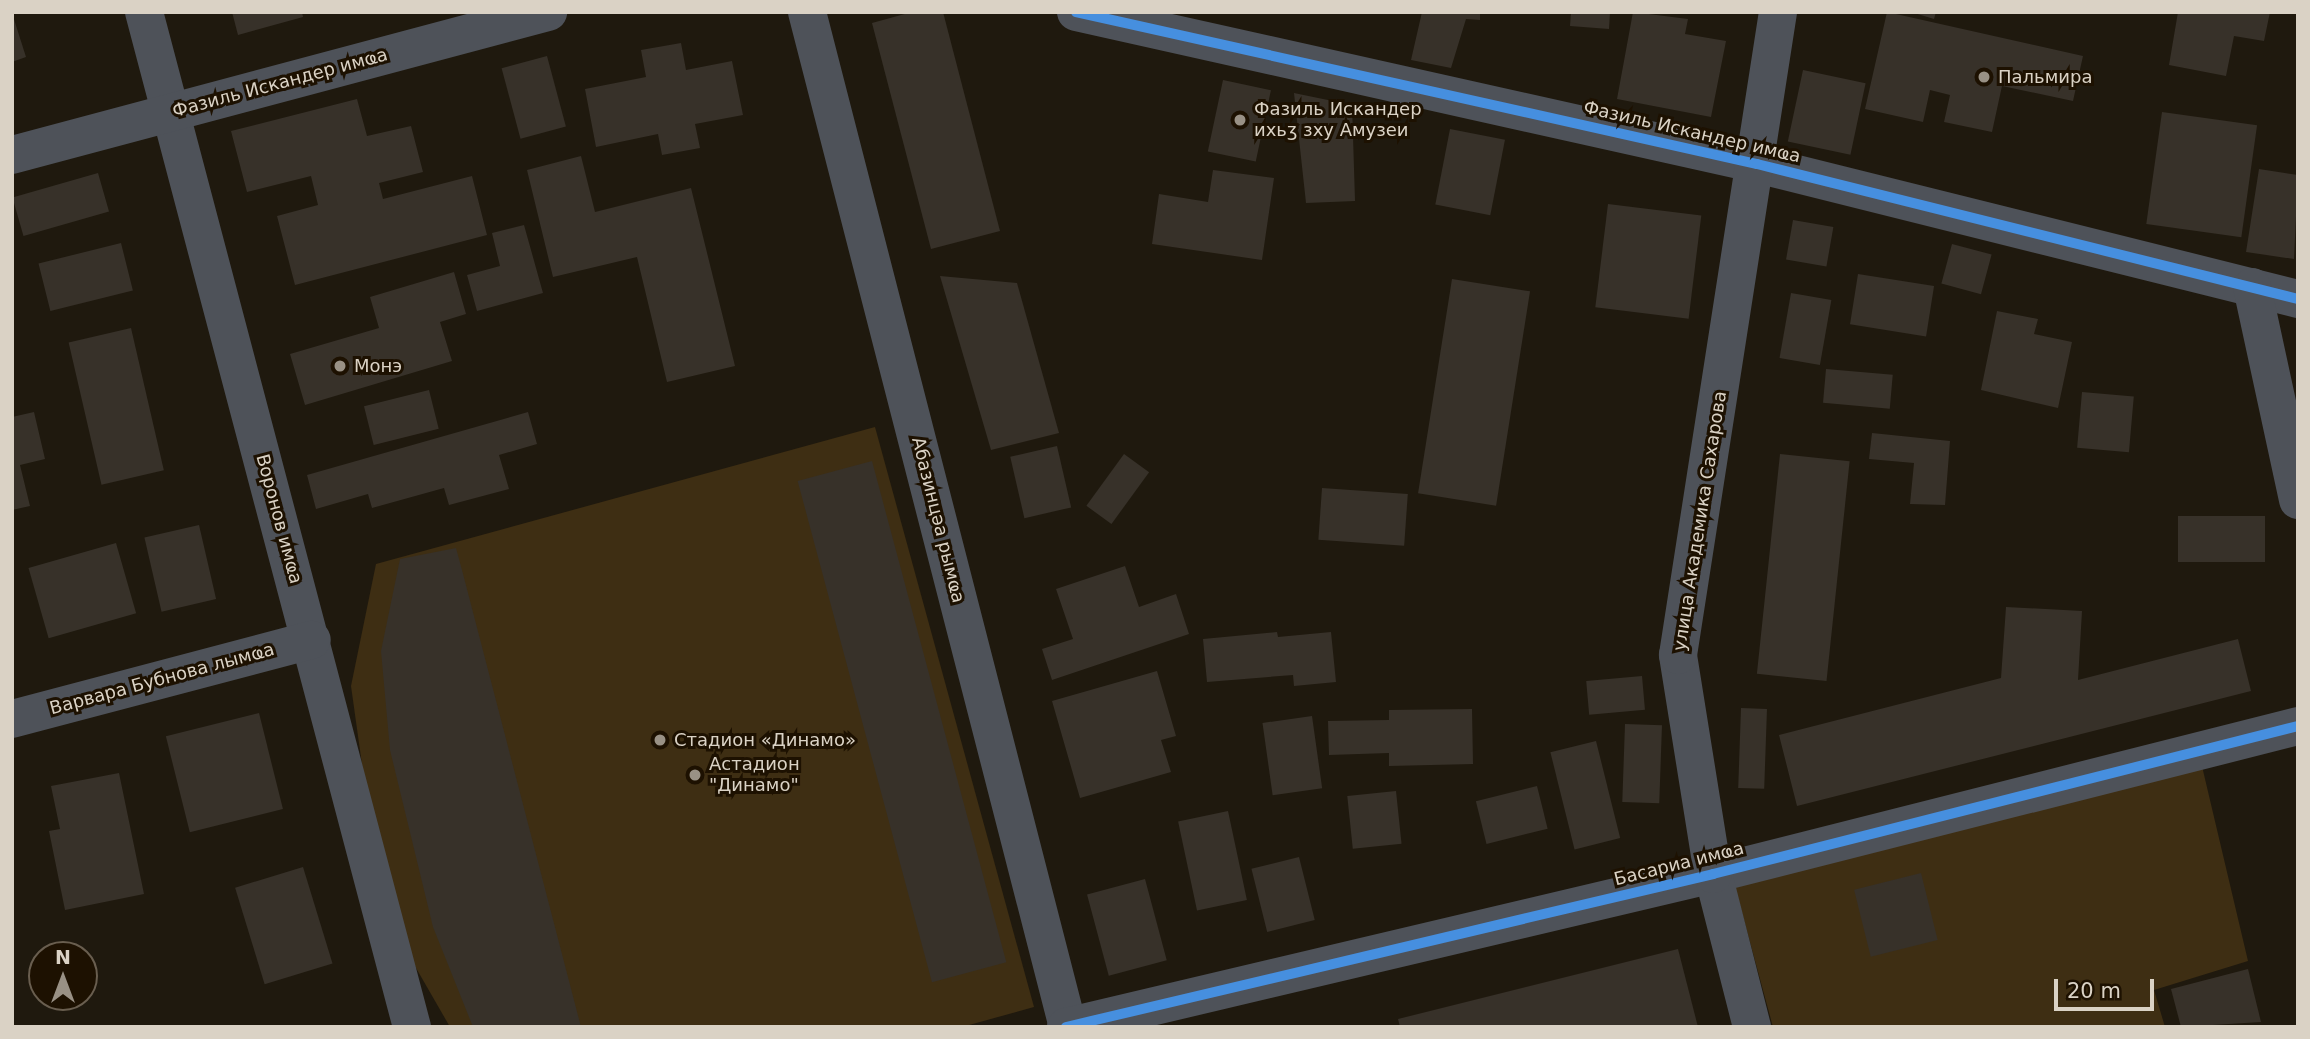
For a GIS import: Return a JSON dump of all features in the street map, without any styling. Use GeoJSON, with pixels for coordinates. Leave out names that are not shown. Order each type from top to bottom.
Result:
{"type":"FeatureCollection","features":[{"type":"Feature","properties":{"kind":"street","name":"Воронов имҩа"},"geometry":{"type":"LineString","coordinates":[[144,12],[312,639],[412,1027]]}},
{"type":"Feature","properties":{"kind":"street","name":"Фазиль Искандер имҩа"},"geometry":{"type":"LineString","coordinates":[[12,155],[548,12]]}},
{"type":"Feature","properties":{"kind":"street","name":"Абазинцәа рымҩа"},"geometry":{"type":"LineString","coordinates":[[807,12],[1068,1027]]}},
{"type":"Feature","properties":{"kind":"street","name":"Фазиль Искандер имҩа"},"geometry":{"type":"LineString","coordinates":[[1076,12],[1757,164],[2298,299]]}},
{"type":"Feature","properties":{"kind":"street","name":"улица Академика Сахарова"},"geometry":{"type":"LineString","coordinates":[[1752,1027],[1713,874],[1678,655],[1779,12]]}},
{"type":"Feature","properties":{"kind":"street"},"geometry":{"type":"LineString","coordinates":[[2252,287],[2298,500]]}},
{"type":"Feature","properties":{"kind":"street","name":"Варвара Бубнова лымҩа"},"geometry":{"type":"LineString","coordinates":[[12,719],[312,639]]}},
{"type":"Feature","properties":{"kind":"street","name":"Басариа имҩа"},"geometry":{"type":"LineString","coordinates":[[1068,1027],[1713,874],[2298,726]]}},
{"type":"Feature","properties":{"kind":"shaded area","name":"Cтадион «Динамо»"},"geometry":{"type":"Polygon","coordinates":[[[875,427],[1034,1007],[962,1027],[450,1027],[412,961],[366,793],[351,686],[376,564],[875,427]]]}},
{"type":"Feature","properties":{"kind":"shaded area"},"geometry":{"type":"Polygon","coordinates":[[[2201,762],[2248,961],[2154,990],[2165,1027],[1773,1027],[1734,883],[2201,762]]]}},
{"type":"Feature","properties":{"kind":"building"},"geometry":{"type":"Polygon","coordinates":[[[232,12],[302,12],[303,17],[238,35],[232,12]]]}},
{"type":"Feature","properties":{"kind":"building"},"geometry":{"type":"Polygon","coordinates":[[[912,12],[943,12],[1000,231],[931,249],[872,23],[912,12]]]}},
{"type":"Feature","properties":{"kind":"building"},"geometry":{"type":"Polygon","coordinates":[[[1422,12],[1480,12],[1480,20],[1466,19],[1451,68],[1411,60],[1422,12]]]}},
{"type":"Feature","properties":{"kind":"building"},"geometry":{"type":"Polygon","coordinates":[[[1571,12],[1610,12],[1609,29],[1570,26],[1571,12]]]}},
{"type":"Feature","properties":{"kind":"building"},"geometry":{"type":"Polygon","coordinates":[[[1633,12],[1688,19],[1685,34],[1726,41],[1711,117],[1617,99],[1633,12]]]}},
{"type":"Feature","properties":{"kind":"building"},"geometry":{"type":"Polygon","coordinates":[[[1887,12],[2083,56],[2073,101],[2002,86],[1992,132],[1944,122],[1950,95],[1930,90],[1923,122],[1865,109],[1887,12]]]}},
{"type":"Feature","properties":{"kind":"building"},"geometry":{"type":"Polygon","coordinates":[[[1911,12],[1936,12],[1934,19],[1911,12]]]}},
{"type":"Feature","properties":{"kind":"building"},"geometry":{"type":"Polygon","coordinates":[[[2178,12],[2270,12],[2264,41],[2234,36],[2226,76],[2169,65],[2178,12]]]}},
{"type":"Feature","properties":{"kind":"building"},"geometry":{"type":"Polygon","coordinates":[[[12,13],[26,57],[12,62],[12,13]]]}},
{"type":"Feature","properties":{"kind":"building"},"geometry":{"type":"Polygon","coordinates":[[[681,43],[686,70],[732,61],[743,115],[695,124],[700,148],[662,155],[658,134],[596,147],[585,89],[646,77],[641,50],[681,43]]]}},
{"type":"Feature","properties":{"kind":"building"},"geometry":{"type":"Polygon","coordinates":[[[547,56],[566,127],[520,139],[502,68],[547,56]]]}},
{"type":"Feature","properties":{"kind":"building"},"geometry":{"type":"Polygon","coordinates":[[[1803,70],[1866,83],[1850,155],[1788,141],[1803,70]]]}},
{"type":"Feature","properties":{"kind":"building","name":"Фазиль Искандер ихьӡ зху Амузеи"},"geometry":{"type":"Polygon","coordinates":[[[1223,80],[1271,90],[1256,162],[1208,151],[1223,80]]]}},
{"type":"Feature","properties":{"kind":"building"},"geometry":{"type":"Polygon","coordinates":[[[1294,93],[1352,105],[1355,201],[1306,203],[1294,93]]]}},
{"type":"Feature","properties":{"kind":"building"},"geometry":{"type":"Polygon","coordinates":[[[357,99],[367,136],[411,126],[423,172],[379,183],[383,199],[472,176],[487,235],[295,285],[277,216],[318,205],[311,176],[247,192],[231,131],[357,99]]]}},
{"type":"Feature","properties":{"kind":"building"},"geometry":{"type":"Polygon","coordinates":[[[2162,112],[2257,125],[2241,237],[2146,224],[2162,112]]]}},
{"type":"Feature","properties":{"kind":"building"},"geometry":{"type":"Polygon","coordinates":[[[1450,129],[1505,140],[1490,215],[1435,205],[1450,129]]]}},
{"type":"Feature","properties":{"kind":"building"},"geometry":{"type":"Polygon","coordinates":[[[581,156],[595,212],[691,188],[735,366],[667,382],[637,257],[553,277],[527,170],[581,156]]]}},
{"type":"Feature","properties":{"kind":"building"},"geometry":{"type":"Polygon","coordinates":[[[2259,169],[2298,175],[2294,259],[2246,252],[2259,169]]]}},
{"type":"Feature","properties":{"kind":"building"},"geometry":{"type":"Polygon","coordinates":[[[1213,170],[1274,178],[1262,260],[1152,244],[1159,194],[1208,202],[1213,170]]]}},
{"type":"Feature","properties":{"kind":"building"},"geometry":{"type":"Polygon","coordinates":[[[98,173],[109,211],[23,236],[12,198],[98,173]]]}},
{"type":"Feature","properties":{"kind":"building"},"geometry":{"type":"Polygon","coordinates":[[[1608,204],[1701,215],[1689,319],[1595,307],[1608,204]]]}},
{"type":"Feature","properties":{"kind":"building"},"geometry":{"type":"Polygon","coordinates":[[[1793,220],[1833,227],[1826,267],[1786,259],[1793,220]]]}},
{"type":"Feature","properties":{"kind":"building"},"geometry":{"type":"Polygon","coordinates":[[[524,225],[543,293],[477,311],[467,275],[500,266],[492,233],[524,225]]]}},
{"type":"Feature","properties":{"kind":"building"},"geometry":{"type":"Polygon","coordinates":[[[121,243],[133,291],[50,311],[39,264],[121,243]]]}},
{"type":"Feature","properties":{"kind":"building"},"geometry":{"type":"Polygon","coordinates":[[[1952,244],[1992,255],[1981,294],[1941,284],[1952,244]]]}},
{"type":"Feature","properties":{"kind":"building"},"geometry":{"type":"Polygon","coordinates":[[[454,272],[466,314],[440,322],[452,361],[305,405],[290,354],[379,328],[370,297],[454,272]]]}},
{"type":"Feature","properties":{"kind":"building"},"geometry":{"type":"Polygon","coordinates":[[[1858,274],[1934,286],[1926,336],[1850,324],[1858,274]]]}},
{"type":"Feature","properties":{"kind":"building"},"geometry":{"type":"Polygon","coordinates":[[[940,276],[1017,283],[1059,433],[991,450],[940,276]]]}},
{"type":"Feature","properties":{"kind":"building"},"geometry":{"type":"Polygon","coordinates":[[[1452,279],[1530,291],[1496,506],[1418,493],[1452,279]]]}},
{"type":"Feature","properties":{"kind":"building"},"geometry":{"type":"Polygon","coordinates":[[[1791,293],[1831,300],[1820,365],[1780,358],[1791,293]]]}},
{"type":"Feature","properties":{"kind":"building"},"geometry":{"type":"Polygon","coordinates":[[[1997,311],[2038,319],[2034,334],[2072,342],[2058,408],[1981,390],[1997,311]]]}},
{"type":"Feature","properties":{"kind":"building"},"geometry":{"type":"Polygon","coordinates":[[[131,328],[164,470],[101,485],[69,342],[131,328]]]}},
{"type":"Feature","properties":{"kind":"building"},"geometry":{"type":"Polygon","coordinates":[[[1826,369],[1893,375],[1890,409],[1823,403],[1826,369]]]}},
{"type":"Feature","properties":{"kind":"building"},"geometry":{"type":"Polygon","coordinates":[[[429,390],[439,429],[374,445],[364,406],[429,390]]]}},
{"type":"Feature","properties":{"kind":"building"},"geometry":{"type":"Polygon","coordinates":[[[2082,392],[2134,397],[2129,452],[2077,448],[2082,392]]]}},
{"type":"Feature","properties":{"kind":"building"},"geometry":{"type":"Polygon","coordinates":[[[34,412],[45,459],[20,465],[30,506],[12,510],[12,417],[34,412]]]}},
{"type":"Feature","properties":{"kind":"building"},"geometry":{"type":"Polygon","coordinates":[[[528,412],[537,444],[499,455],[509,489],[449,505],[444,488],[372,508],[368,494],[316,509],[307,475],[528,412]]]}},
{"type":"Feature","properties":{"kind":"building"},"geometry":{"type":"Polygon","coordinates":[[[1872,433],[1950,441],[1945,505],[1910,504],[1914,463],[1869,459],[1872,433]]]}},
{"type":"Feature","properties":{"kind":"building"},"geometry":{"type":"Polygon","coordinates":[[[1057,446],[1071,507],[1024,518],[1010,457],[1057,446]]]}},
{"type":"Feature","properties":{"kind":"building"},"geometry":{"type":"Polygon","coordinates":[[[1124,454],[1149,472],[1111,524],[1086,506],[1124,454]]]}},
{"type":"Feature","properties":{"kind":"building"},"geometry":{"type":"Polygon","coordinates":[[[1780,454],[1850,461],[1827,681],[1757,674],[1780,454]]]}},
{"type":"Feature","properties":{"kind":"building"},"geometry":{"type":"Polygon","coordinates":[[[872,461],[1006,962],[932,982],[798,481],[872,461]]]}},
{"type":"Feature","properties":{"kind":"building"},"geometry":{"type":"Polygon","coordinates":[[[1322,488],[1408,494],[1404,546],[1318,540],[1322,488]]]}},
{"type":"Feature","properties":{"kind":"building"},"geometry":{"type":"Polygon","coordinates":[[[2178,516],[2265,516],[2265,562],[2178,562],[2178,516]]]}},
{"type":"Feature","properties":{"kind":"building"},"geometry":{"type":"Polygon","coordinates":[[[199,525],[216,599],[162,612],[144,538],[199,525]]]}},
{"type":"Feature","properties":{"kind":"building"},"geometry":{"type":"Polygon","coordinates":[[[116,543],[136,613],[49,638],[29,568],[116,543]]]}},
{"type":"Feature","properties":{"kind":"building"},"geometry":{"type":"Polygon","coordinates":[[[456,548],[581,1027],[473,1027],[433,927],[390,750],[381,651],[400,559],[456,548]]]}},
{"type":"Feature","properties":{"kind":"building"},"geometry":{"type":"Polygon","coordinates":[[[1125,566],[1139,607],[1176,594],[1189,634],[1052,680],[1042,649],[1073,639],[1056,589],[1125,566]]]}},
{"type":"Feature","properties":{"kind":"building"},"geometry":{"type":"Polygon","coordinates":[[[2006,607],[2082,611],[2078,680],[2238,639],[2251,691],[1797,806],[1779,735],[2001,678],[2006,607]]]}},
{"type":"Feature","properties":{"kind":"building"},"geometry":{"type":"Polygon","coordinates":[[[1277,632],[1278,637],[1331,632],[1336,682],[1294,686],[1293,675],[1207,682],[1203,639],[1277,632]]]}},
{"type":"Feature","properties":{"kind":"building"},"geometry":{"type":"Polygon","coordinates":[[[1157,671],[1176,736],[1161,740],[1171,772],[1080,798],[1052,701],[1157,671]]]}},
{"type":"Feature","properties":{"kind":"building"},"geometry":{"type":"Polygon","coordinates":[[[1642,676],[1645,710],[1589,715],[1586,681],[1642,676]]]}},
{"type":"Feature","properties":{"kind":"building"},"geometry":{"type":"Polygon","coordinates":[[[1741,708],[1767,709],[1764,789],[1738,788],[1741,708]]]}},
{"type":"Feature","properties":{"kind":"building"},"geometry":{"type":"Polygon","coordinates":[[[1472,709],[1473,764],[1389,766],[1389,753],[1329,755],[1328,721],[1389,720],[1389,710],[1472,709]]]}},
{"type":"Feature","properties":{"kind":"building"},"geometry":{"type":"Polygon","coordinates":[[[259,713],[283,809],[190,832],[166,736],[259,713]]]}},
{"type":"Feature","properties":{"kind":"building"},"geometry":{"type":"Polygon","coordinates":[[[1312,716],[1322,788],[1273,795],[1262,723],[1312,716]]]}},
{"type":"Feature","properties":{"kind":"building"},"geometry":{"type":"Polygon","coordinates":[[[1625,724],[1662,725],[1659,803],[1622,802],[1625,724]]]}},
{"type":"Feature","properties":{"kind":"building"},"geometry":{"type":"Polygon","coordinates":[[[1596,741],[1620,838],[1575,849],[1550,752],[1596,741]]]}},
{"type":"Feature","properties":{"kind":"building"},"geometry":{"type":"Polygon","coordinates":[[[119,773],[144,894],[65,910],[49,831],[60,829],[51,786],[119,773]]]}},
{"type":"Feature","properties":{"kind":"building"},"geometry":{"type":"Polygon","coordinates":[[[1537,786],[1548,829],[1487,844],[1476,801],[1537,786]]]}},
{"type":"Feature","properties":{"kind":"building"},"geometry":{"type":"Polygon","coordinates":[[[1396,791],[1402,844],[1353,849],[1347,796],[1396,791]]]}},
{"type":"Feature","properties":{"kind":"building"},"geometry":{"type":"Polygon","coordinates":[[[1228,811],[1247,900],[1197,911],[1178,822],[1228,811]]]}},
{"type":"Feature","properties":{"kind":"building"},"geometry":{"type":"Polygon","coordinates":[[[1299,857],[1315,920],[1267,932],[1251,869],[1299,857]]]}},
{"type":"Feature","properties":{"kind":"building"},"geometry":{"type":"Polygon","coordinates":[[[303,867],[333,964],[265,984],[235,888],[303,867]]]}},
{"type":"Feature","properties":{"kind":"building"},"geometry":{"type":"Polygon","coordinates":[[[1921,873],[1938,940],[1871,957],[1854,890],[1921,873]]]}},
{"type":"Feature","properties":{"kind":"building"},"geometry":{"type":"Polygon","coordinates":[[[1145,879],[1167,960],[1109,976],[1087,895],[1145,879]]]}},
{"type":"Feature","properties":{"kind":"building"},"geometry":{"type":"Polygon","coordinates":[[[1678,949],[1698,1027],[1400,1027],[1398,1019],[1678,949]]]}},
{"type":"Feature","properties":{"kind":"building"},"geometry":{"type":"Polygon","coordinates":[[[2248,969],[2261,1022],[2181,1027],[2171,989],[2248,969]]]}},
{"type":"Feature","properties":{"kind":"cycle path"},"geometry":{"type":"LineString","coordinates":[[1076,12],[1757,164],[2298,299]]}},
{"type":"Feature","properties":{"kind":"cycle path"},"geometry":{"type":"LineString","coordinates":[[1066,1027],[1713,874],[2298,726]]}},
{"type":"Feature","properties":{"kind":"place","name":"Пальмира"},"geometry":{"type":"Point","coordinates":[1984,77]}},
{"type":"Feature","properties":{"kind":"place","name":"Фазиль Искандер ихьӡ зху Амузеи"},"geometry":{"type":"Point","coordinates":[1240,120]}},
{"type":"Feature","properties":{"kind":"place","name":"Монэ"},"geometry":{"type":"Point","coordinates":[340,366]}},
{"type":"Feature","properties":{"kind":"place","name":"Cтадион «Динамо»"},"geometry":{"type":"Point","coordinates":[660,740]}},
{"type":"Feature","properties":{"kind":"place","name":"Астадион \"Динамо\""},"geometry":{"type":"Point","coordinates":[695,775]}}]}
